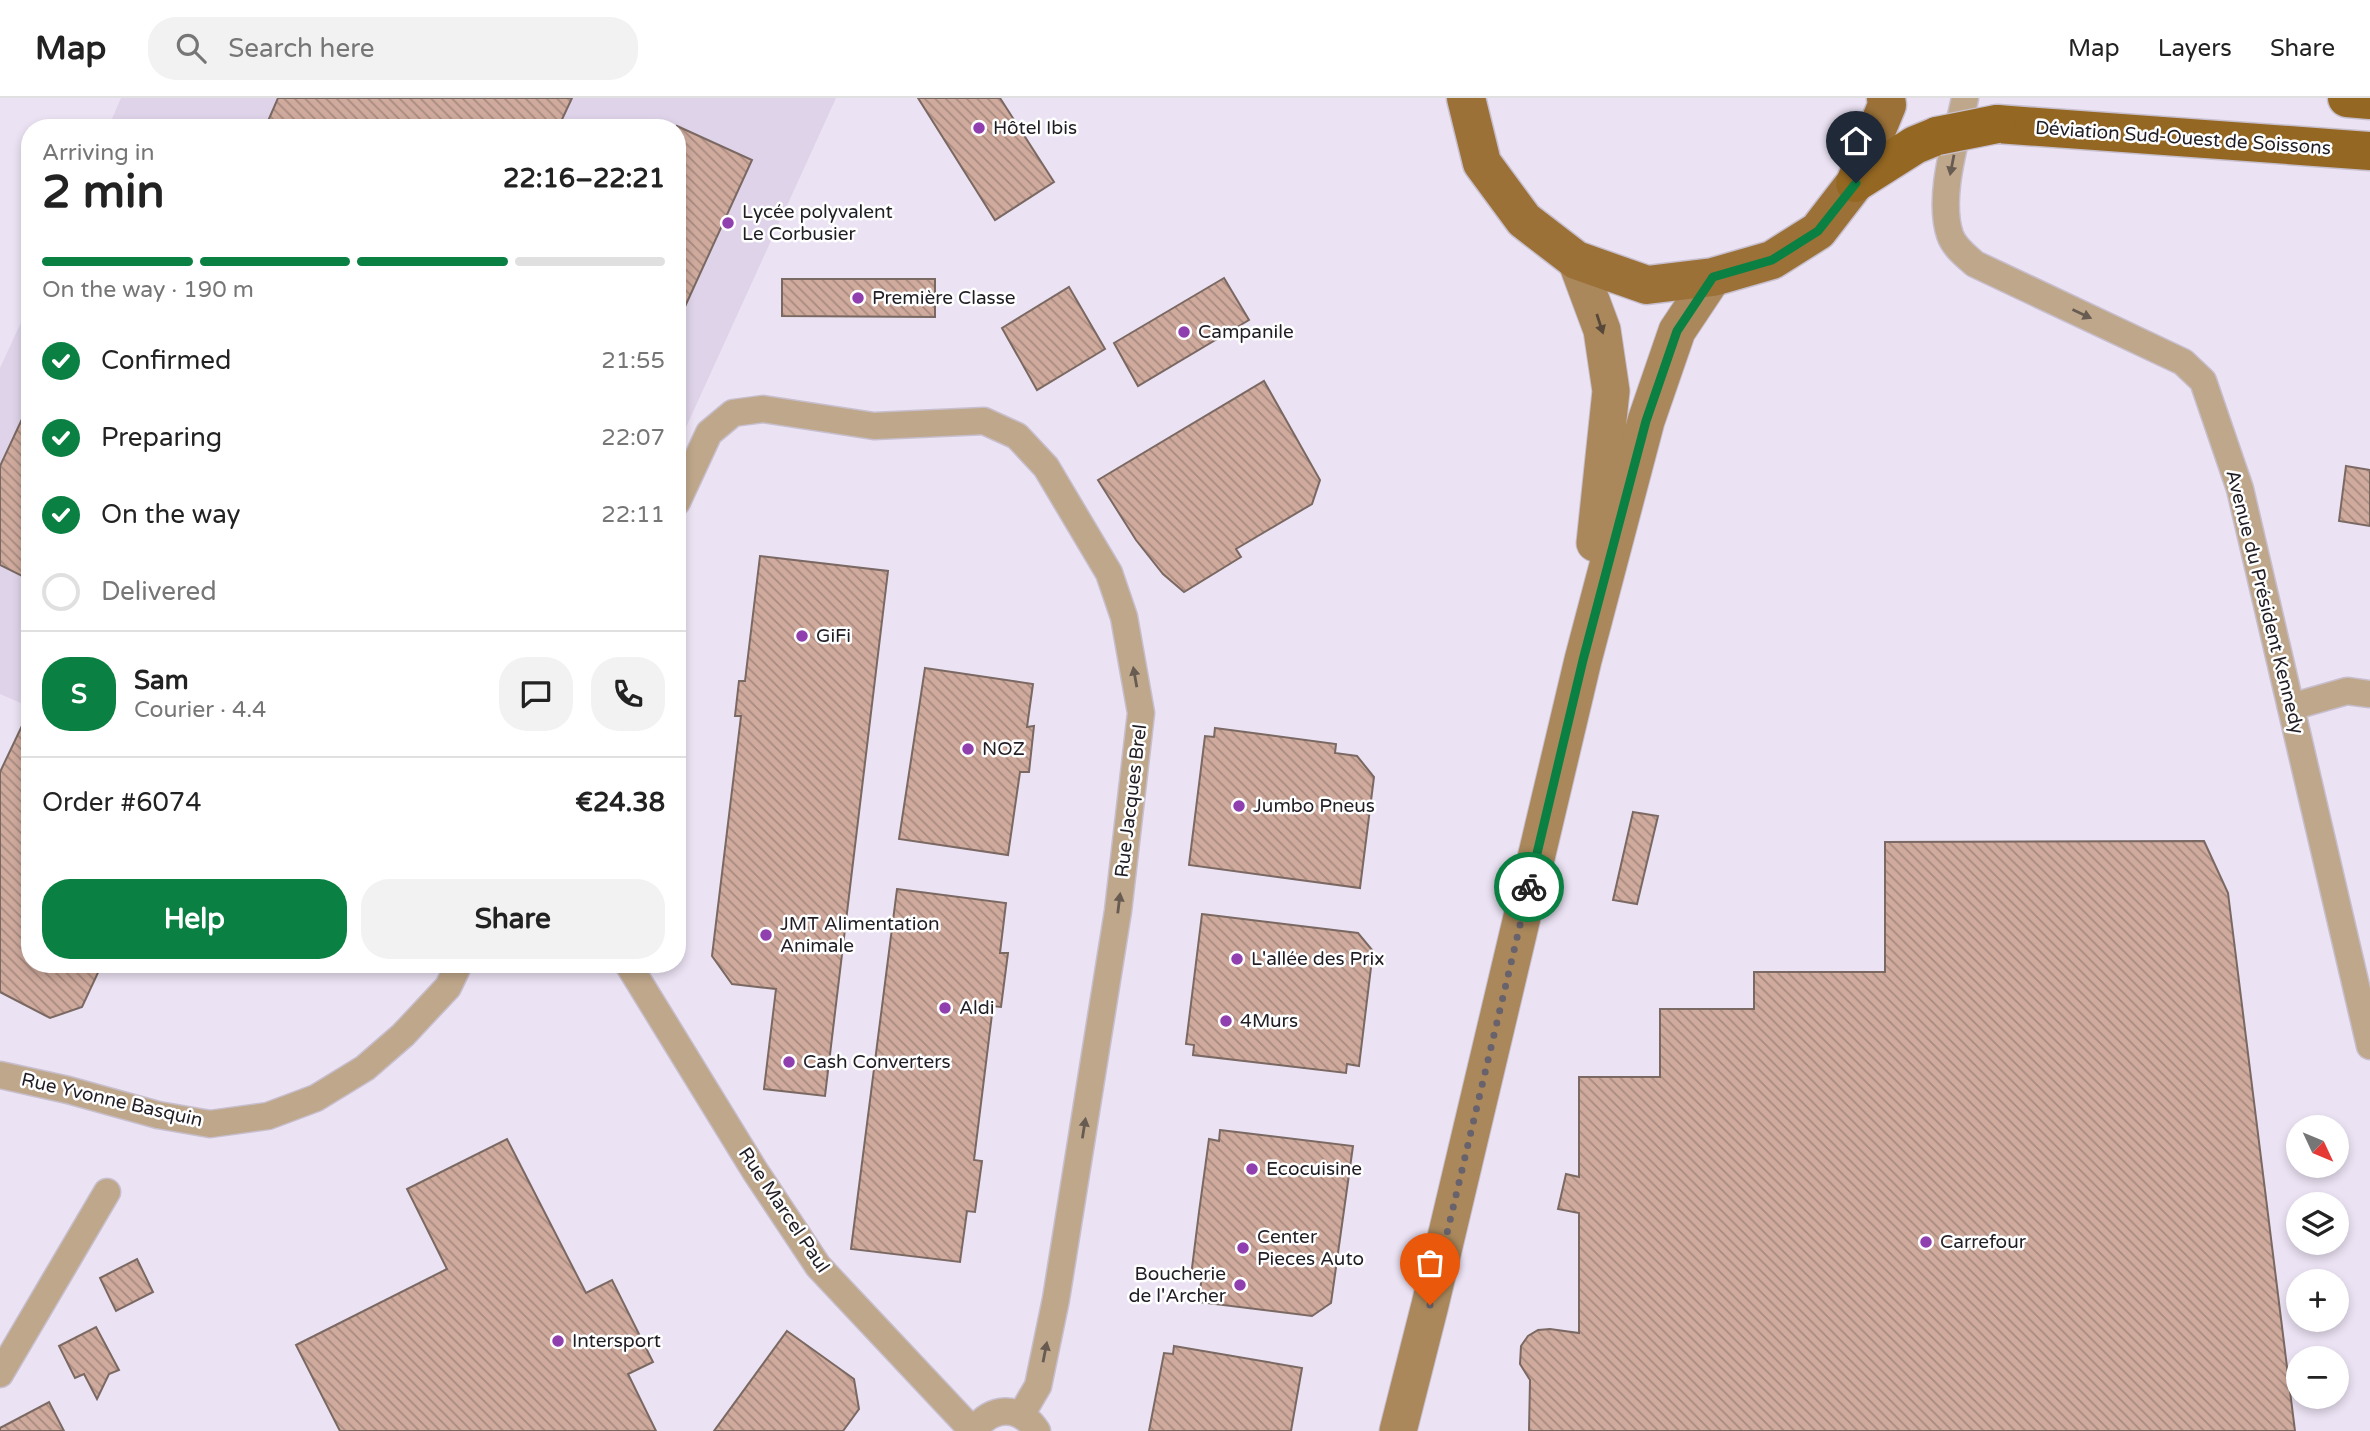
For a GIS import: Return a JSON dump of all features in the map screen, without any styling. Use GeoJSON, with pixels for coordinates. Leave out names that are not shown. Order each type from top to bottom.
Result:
{"type":"FeatureCollection","features":[{"type":"Feature","properties":{"kind":"highway"},"geometry":{"type":"LineString","coordinates":[[2347,98],[2370,100]]}},
{"type":"Feature","properties":{"kind":"highway","name":"Déviation Sud-Ouest de Soissons"},"geometry":{"type":"LineString","coordinates":[[1856,183],[1915,145],[1937,136],[1997,124],[2370,151]]}},
{"type":"Feature","properties":{"kind":"main road"},"geometry":{"type":"LineString","coordinates":[[1466,98],[1482,163],[1524,220],[1576,260],[1647,285],[1713,277],[1772,260],[1818,231],[1856,183],[1887,105],[1886,98]]}},
{"type":"Feature","properties":{"kind":"main road"},"geometry":{"type":"LineString","coordinates":[[1576,260],[1602,330],[1611,391],[1583,660]]}},
{"type":"Feature","properties":{"kind":"main road"},"geometry":{"type":"LineString","coordinates":[[1398,1431],[1583,660],[1646,421],[1677,331],[1713,277]]}},
{"type":"Feature","properties":{"kind":"street","name":"Avenue du Président Kennedy"},"geometry":{"type":"LineString","coordinates":[[1965,98],[1945,196],[1951,237],[1962,252],[1975,264],[2183,362],[2203,381],[2240,489],[2370,1046]]}},
{"type":"Feature","properties":{"kind":"street","name":"Rue Jacques Brel"},"geometry":{"type":"LineString","coordinates":[[686,483],[709,433],[733,413],[763,409],[874,426],[984,421],[1017,436],[1046,467],[1109,573],[1124,617],[1141,713],[1118,911],[1058,1286],[1029,1423]]}},
{"type":"Feature","properties":{"kind":"street"},"geometry":{"type":"LineString","coordinates":[[2291,707],[2347,691],[2370,694]]}},
{"type":"Feature","properties":{"kind":"street","name":"Rue Yvonne Basquin"},"geometry":{"type":"LineString","coordinates":[[0,1075],[68,1090],[158,1115],[210,1124],[268,1116],[316,1098],[365,1068],[403,1035],[448,987],[455,973]]}},
{"type":"Feature","properties":{"kind":"street","name":"Rue Marcel Paul"},"geometry":{"type":"LineString","coordinates":[[634,973],[755,1171],[818,1266],[973,1431]]}},
{"type":"Feature","properties":{"kind":"street"},"geometry":{"type":"LineString","coordinates":[[0,1374],[107,1192]]}},
{"type":"Feature","properties":{"kind":"street"},"geometry":{"type":"LineString","coordinates":[[1387,1431],[1430,1305]]}},
{"type":"Feature","properties":{"kind":"street"},"geometry":{"type":"LineString","coordinates":[[973,1431],[989,1415],[1011,1412],[1029,1423]]}},
{"type":"Feature","properties":{"kind":"shaded area","name":"Lycée polyvalent Le Corbusier"},"geometry":{"type":"Polygon","coordinates":[[[121,98],[836,98],[686,427],[686,119],[112,119],[121,98]]]}},
{"type":"Feature","properties":{"kind":"shaded area"},"geometry":{"type":"Polygon","coordinates":[[[21,322],[21,703],[0,694],[0,368],[21,322]]]}},
{"type":"Feature","properties":{"kind":"building"},"geometry":{"type":"Polygon","coordinates":[[[278,98],[572,98],[562,119],[269,119],[278,98]]]}},
{"type":"Feature","properties":{"kind":"building"},"geometry":{"type":"Polygon","coordinates":[[[918,98],[1000,98],[1054,182],[995,220],[918,98]]]}},
{"type":"Feature","properties":{"kind":"building"},"geometry":{"type":"Polygon","coordinates":[[[686,130],[752,160],[686,304],[686,130]]]}},
{"type":"Feature","properties":{"kind":"building"},"geometry":{"type":"Polygon","coordinates":[[[1224,278],[1249,320],[1138,386],[1114,343],[1224,278]]]}},
{"type":"Feature","properties":{"kind":"building"},"geometry":{"type":"Polygon","coordinates":[[[782,279],[935,279],[935,317],[782,316],[782,279]]]}},
{"type":"Feature","properties":{"kind":"building"},"geometry":{"type":"Polygon","coordinates":[[[1069,287],[1105,349],[1037,390],[1002,328],[1069,287]]]}},
{"type":"Feature","properties":{"kind":"building"},"geometry":{"type":"Polygon","coordinates":[[[1264,381],[1320,480],[1312,504],[1236,549],[1241,557],[1184,592],[1163,574],[1136,540],[1098,480],[1264,381]]]}},
{"type":"Feature","properties":{"kind":"building"},"geometry":{"type":"Polygon","coordinates":[[[21,421],[21,576],[0,565],[0,466],[21,421]]]}},
{"type":"Feature","properties":{"kind":"building"},"geometry":{"type":"Polygon","coordinates":[[[2346,466],[2370,470],[2370,526],[2339,521],[2346,466]]]}},
{"type":"Feature","properties":{"kind":"building"},"geometry":{"type":"Polygon","coordinates":[[[760,556],[888,571],[825,1096],[764,1089],[776,989],[732,984],[712,956],[741,716],[735,716],[739,681],[745,681],[760,556]]]}},
{"type":"Feature","properties":{"kind":"building","name":"NOZ"},"geometry":{"type":"Polygon","coordinates":[[[925,668],[1033,684],[1027,727],[1034,726],[1029,772],[1020,772],[1008,855],[899,839],[925,668]]]}},
{"type":"Feature","properties":{"kind":"building"},"geometry":{"type":"Polygon","coordinates":[[[21,728],[21,973],[98,973],[82,1007],[50,1018],[0,992],[0,772],[21,728]]]}},
{"type":"Feature","properties":{"kind":"building"},"geometry":{"type":"Polygon","coordinates":[[[1215,728],[1336,744],[1335,753],[1357,756],[1374,777],[1360,888],[1189,865],[1205,736],[1214,737],[1215,728]]]}},
{"type":"Feature","properties":{"kind":"building"},"geometry":{"type":"Polygon","coordinates":[[[1633,812],[1658,816],[1637,904],[1613,900],[1633,812]]]}},
{"type":"Feature","properties":{"kind":"building","name":"Carrefour"},"geometry":{"type":"Polygon","coordinates":[[[2204,841],[2228,893],[2286,1359],[2286,1409],[2292,1409],[2295,1431],[1529,1431],[1530,1380],[1520,1364],[1521,1346],[1528,1336],[1538,1330],[1579,1333],[1579,1213],[1558,1209],[1566,1174],[1579,1177],[1579,1077],[1660,1077],[1660,1009],[1754,1009],[1754,972],[1885,972],[1885,842],[2204,841]]]}},
{"type":"Feature","properties":{"kind":"building"},"geometry":{"type":"Polygon","coordinates":[[[897,889],[1006,903],[1000,953],[1008,953],[1001,1007],[993,1006],[974,1160],[982,1161],[975,1212],[967,1211],[960,1262],[851,1249],[897,889]]]}},
{"type":"Feature","properties":{"kind":"building"},"geometry":{"type":"Polygon","coordinates":[[[1202,914],[1358,933],[1373,951],[1359,1066],[1347,1064],[1346,1073],[1193,1055],[1194,1045],[1186,1044],[1202,914]]]}},
{"type":"Feature","properties":{"kind":"building"},"geometry":{"type":"Polygon","coordinates":[[[1220,1130],[1353,1146],[1331,1303],[1312,1316],[1198,1302],[1202,1277],[1191,1276],[1199,1212],[1209,1139],[1219,1141],[1220,1130]]]}},
{"type":"Feature","properties":{"kind":"building"},"geometry":{"type":"Polygon","coordinates":[[[507,1139],[586,1293],[612,1280],[653,1362],[628,1374],[656,1431],[340,1431],[296,1345],[447,1269],[407,1189],[507,1139]]]}},
{"type":"Feature","properties":{"kind":"building"},"geometry":{"type":"Polygon","coordinates":[[[137,1259],[153,1292],[116,1311],[100,1278],[137,1259]]]}},
{"type":"Feature","properties":{"kind":"building"},"geometry":{"type":"Polygon","coordinates":[[[96,1327],[119,1370],[109,1374],[97,1399],[84,1374],[75,1378],[59,1346],[96,1327]]]}},
{"type":"Feature","properties":{"kind":"building"},"geometry":{"type":"Polygon","coordinates":[[[787,1331],[854,1379],[859,1409],[843,1431],[714,1431],[787,1331]]]}},
{"type":"Feature","properties":{"kind":"building"},"geometry":{"type":"Polygon","coordinates":[[[1174,1346],[1302,1368],[1291,1431],[1149,1431],[1164,1353],[1173,1354],[1174,1346]]]}},
{"type":"Feature","properties":{"kind":"building"},"geometry":{"type":"Polygon","coordinates":[[[49,1402],[64,1431],[0,1431],[0,1428],[49,1402]]]}},
{"type":"Feature","properties":{"kind":"way so far"},"geometry":{"type":"LineString","coordinates":[[1430,1305],[1529,887]]}},
{"type":"Feature","properties":{"kind":"place","name":"Hôtel Ibis"},"geometry":{"type":"Point","coordinates":[979,128]}},
{"type":"Feature","properties":{"kind":"place","name":"Lycée polyvalent Le Corbusier"},"geometry":{"type":"Point","coordinates":[728,223]}},
{"type":"Feature","properties":{"kind":"place","name":"Première Classe"},"geometry":{"type":"Point","coordinates":[858,298]}},
{"type":"Feature","properties":{"kind":"place","name":"Campanile"},"geometry":{"type":"Point","coordinates":[1184,332]}},
{"type":"Feature","properties":{"kind":"place","name":"GiFi"},"geometry":{"type":"Point","coordinates":[802,636]}},
{"type":"Feature","properties":{"kind":"place","name":"NOZ"},"geometry":{"type":"Point","coordinates":[968,749]}},
{"type":"Feature","properties":{"kind":"place","name":"Jumbo Pneus"},"geometry":{"type":"Point","coordinates":[1239,806]}},
{"type":"Feature","properties":{"kind":"place","name":"JMT Alimentation Animale"},"geometry":{"type":"Point","coordinates":[766,935]}},
{"type":"Feature","properties":{"kind":"place","name":"L'allée des Prix"},"geometry":{"type":"Point","coordinates":[1237,959]}},
{"type":"Feature","properties":{"kind":"place","name":"Aldi"},"geometry":{"type":"Point","coordinates":[945,1008]}},
{"type":"Feature","properties":{"kind":"place","name":"4Murs"},"geometry":{"type":"Point","coordinates":[1226,1021]}},
{"type":"Feature","properties":{"kind":"place","name":"Cash Converters"},"geometry":{"type":"Point","coordinates":[789,1062]}},
{"type":"Feature","properties":{"kind":"place","name":"Ecocuisine"},"geometry":{"type":"Point","coordinates":[1252,1169]}},
{"type":"Feature","properties":{"kind":"place","name":"Carrefour"},"geometry":{"type":"Point","coordinates":[1926,1242]}},
{"type":"Feature","properties":{"kind":"place","name":"Center Pieces Auto"},"geometry":{"type":"Point","coordinates":[1243,1248]}},
{"type":"Feature","properties":{"kind":"place","name":"Boucherie de l'Archer"},"geometry":{"type":"Point","coordinates":[1240,1285]}},
{"type":"Feature","properties":{"kind":"place","name":"Intersport"},"geometry":{"type":"Point","coordinates":[558,1341]}},
{"type":"Feature","properties":{"kind":"route"},"geometry":{"type":"LineString","coordinates":[[1529,887],[1583,660],[1646,421],[1677,331],[1713,277],[1772,260],[1818,231],[1856,183]]}}]}
